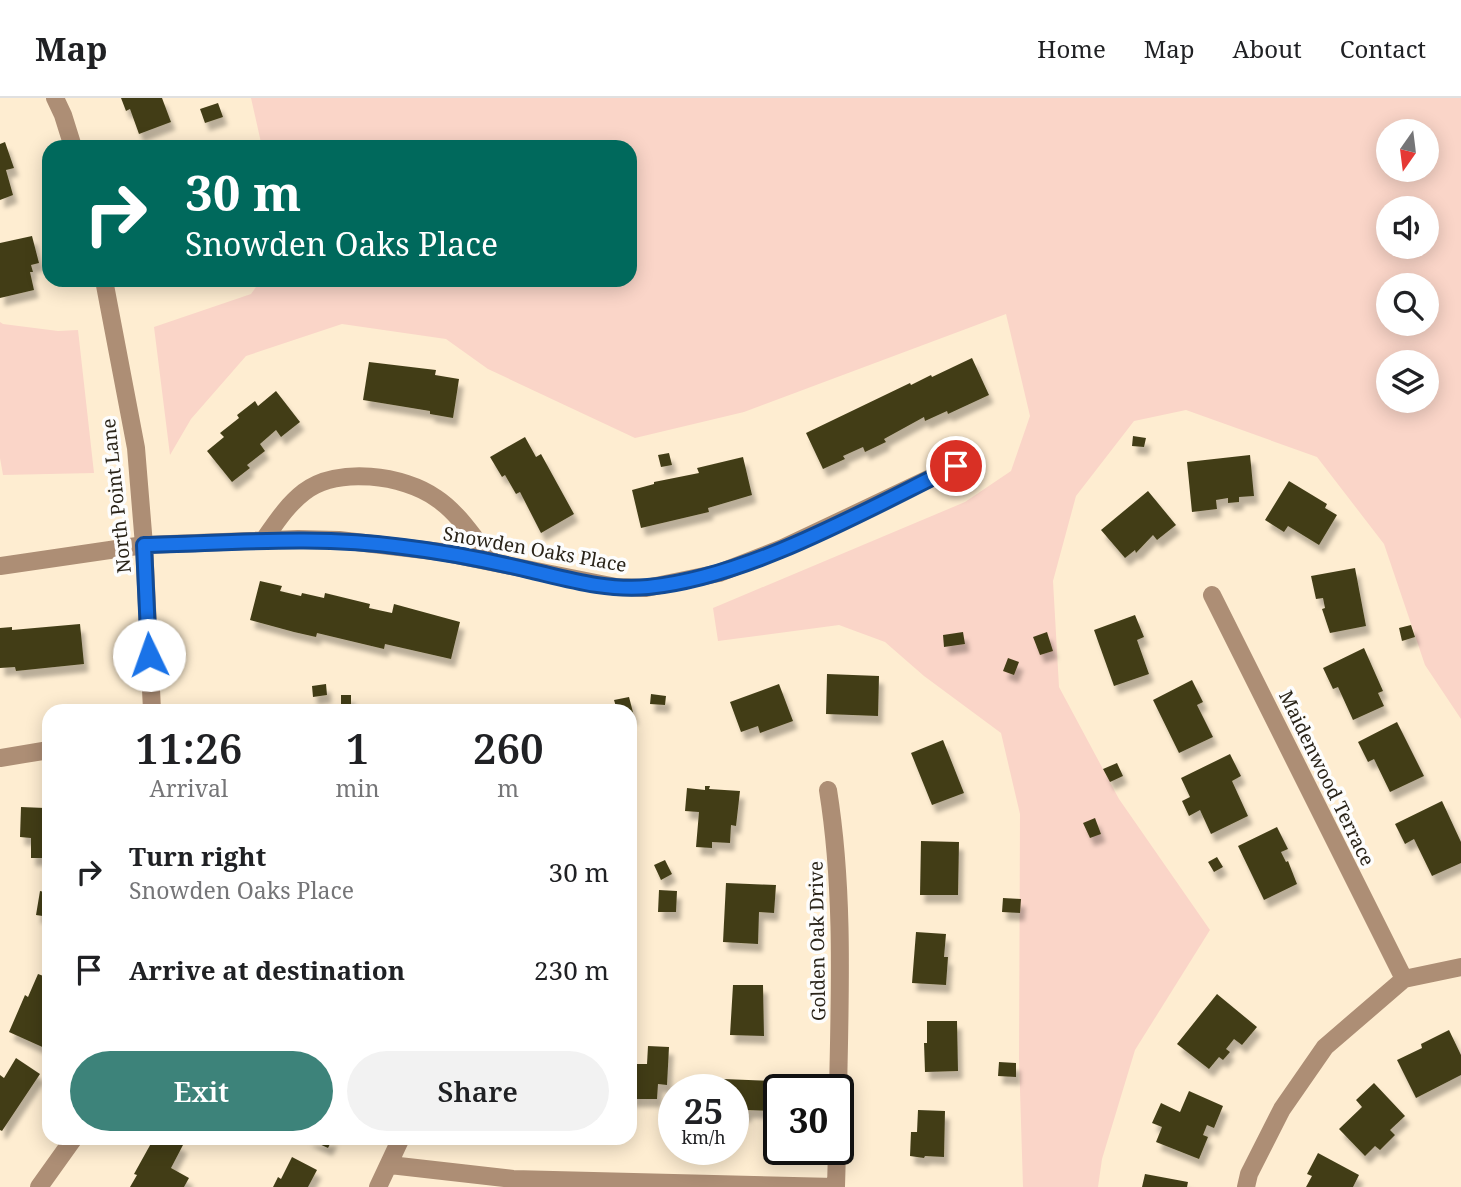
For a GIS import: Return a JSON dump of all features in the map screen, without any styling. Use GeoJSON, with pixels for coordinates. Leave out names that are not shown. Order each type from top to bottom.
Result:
{"type":"FeatureCollection","features":[{"type":"Feature","properties":{"kind":"street"},"geometry":{"type":"LineString","coordinates":[[55,98],[71,140]]}},
{"type":"Feature","properties":{"kind":"street","name":"North Point Lane"},"geometry":{"type":"LineString","coordinates":[[105,287],[136,448],[152,704]]}},
{"type":"Feature","properties":{"kind":"street","name":"Snowden Oaks Place"},"geometry":{"type":"LineString","coordinates":[[0,566],[144,545],[339,540],[493,562],[616,587],[646,588],[719,573],[808,538],[956,466]]}},
{"type":"Feature","properties":{"kind":"street"},"geometry":{"type":"LineString","coordinates":[[263,541],[287,508],[304,491],[327,481],[367,476],[408,484],[437,498],[450,509],[493,562]]}},
{"type":"Feature","properties":{"kind":"street","name":"Maidenwood Terrace"},"geometry":{"type":"LineString","coordinates":[[1212,595],[1404,979]]}},
{"type":"Feature","properties":{"kind":"street"},"geometry":{"type":"LineString","coordinates":[[0,758],[42,751]]}},
{"type":"Feature","properties":{"kind":"street","name":"Golden Oak Drive"},"geometry":{"type":"LineString","coordinates":[[828,790],[839,893],[841,980],[838,1074]]}},
{"type":"Feature","properties":{"kind":"street"},"geometry":{"type":"LineString","coordinates":[[1246,1187],[1249,1174],[1282,1109],[1325,1047],[1404,979],[1461,967]]}},
{"type":"Feature","properties":{"kind":"street"},"geometry":{"type":"LineString","coordinates":[[39,1187],[69,1145]]}},
{"type":"Feature","properties":{"kind":"street"},"geometry":{"type":"LineString","coordinates":[[378,1187],[398,1145]]}},
{"type":"Feature","properties":{"kind":"street"},"geometry":{"type":"LineString","coordinates":[[390,1165],[513,1179],[836,1187],[837,1165]]}},
{"type":"Feature","properties":{"kind":"shaded area"},"geometry":{"type":"Polygon","coordinates":[[[251,98],[1461,98],[1461,719],[1425,665],[1384,544],[1317,457],[1186,410],[1134,421],[1076,496],[1053,581],[1059,687],[1119,799],[1210,930],[1135,1050],[1102,1159],[1098,1187],[1023,1187],[1019,1058],[1020,814],[1001,733],[924,676],[885,642],[839,625],[718,641],[713,608],[965,502],[1011,471],[1030,416],[1006,314],[744,412],[635,438],[488,369],[446,339],[342,324],[246,356],[191,419],[170,455],[154,327],[251,294],[256,287],[637,287],[637,140],[260,140],[251,98]]]}},
{"type":"Feature","properties":{"kind":"shaded area"},"geometry":{"type":"Polygon","coordinates":[[[0,322],[58,331],[78,330],[94,473],[3,475],[0,458],[0,322]]]}},
{"type":"Feature","properties":{"kind":"building"},"geometry":{"type":"Polygon","coordinates":[[[121,98],[162,98],[171,122],[139,134],[130,109],[126,111],[121,98]]]}},
{"type":"Feature","properties":{"kind":"building"},"geometry":{"type":"Polygon","coordinates":[[[218,103],[223,117],[205,123],[200,109],[218,103]]]}},
{"type":"Feature","properties":{"kind":"building"},"geometry":{"type":"Polygon","coordinates":[[[5,142],[14,168],[6,170],[13,195],[0,200],[0,144],[5,142]]]}},
{"type":"Feature","properties":{"kind":"building"},"geometry":{"type":"Polygon","coordinates":[[[32,236],[39,263],[31,265],[34,290],[0,298],[0,243],[32,236]]]}},
{"type":"Feature","properties":{"kind":"building"},"geometry":{"type":"Polygon","coordinates":[[[972,358],[989,395],[948,414],[947,411],[925,421],[924,417],[884,439],[886,442],[865,452],[863,447],[823,469],[806,433],[910,383],[911,385],[931,375],[932,377],[972,358]]]}},
{"type":"Feature","properties":{"kind":"building"},"geometry":{"type":"Polygon","coordinates":[[[369,362],[436,370],[435,375],[459,379],[453,418],[430,414],[430,411],[363,400],[369,362]]]}},
{"type":"Feature","properties":{"kind":"building"},"geometry":{"type":"Polygon","coordinates":[[[276,391],[300,422],[281,437],[276,430],[260,444],[265,451],[247,465],[250,468],[232,482],[207,451],[224,437],[220,433],[239,418],[237,415],[255,401],[258,406],[276,391]]]}},
{"type":"Feature","properties":{"kind":"building"},"geometry":{"type":"Polygon","coordinates":[[[1133,436],[1146,438],[1144,447],[1132,446],[1133,436]]]}},
{"type":"Feature","properties":{"kind":"building"},"geometry":{"type":"Polygon","coordinates":[[[525,437],[536,457],[541,454],[574,514],[541,533],[520,492],[516,494],[490,457],[525,437]]]}},
{"type":"Feature","properties":{"kind":"building"},"geometry":{"type":"Polygon","coordinates":[[[669,453],[672,465],[661,467],[658,455],[669,453]]]}},
{"type":"Feature","properties":{"kind":"building"},"geometry":{"type":"Polygon","coordinates":[[[1250,455],[1254,496],[1239,497],[1239,502],[1228,503],[1228,498],[1216,500],[1217,509],[1192,512],[1187,462],[1250,455]]]}},
{"type":"Feature","properties":{"kind":"building"},"geometry":{"type":"Polygon","coordinates":[[[743,457],[752,495],[708,508],[709,512],[641,528],[632,490],[654,482],[699,473],[697,468],[743,457]]]}},
{"type":"Feature","properties":{"kind":"building"},"geometry":{"type":"Polygon","coordinates":[[[1289,481],[1327,504],[1325,508],[1337,515],[1319,545],[1288,526],[1284,532],[1265,520],[1289,481]]]}},
{"type":"Feature","properties":{"kind":"building"},"geometry":{"type":"Polygon","coordinates":[[[1148,491],[1176,525],[1157,540],[1153,535],[1136,553],[1135,550],[1125,558],[1101,530],[1148,491]]]}},
{"type":"Feature","properties":{"kind":"building"},"geometry":{"type":"Polygon","coordinates":[[[1355,568],[1366,626],[1330,633],[1322,609],[1325,608],[1323,598],[1316,599],[1311,576],[1355,568]]]}},
{"type":"Feature","properties":{"kind":"building"},"geometry":{"type":"Polygon","coordinates":[[[260,581],[282,586],[280,591],[301,596],[302,593],[324,598],[325,593],[370,604],[369,608],[392,613],[394,604],[460,622],[451,659],[385,644],[384,649],[317,633],[316,637],[250,620],[260,581]]]}},
{"type":"Feature","properties":{"kind":"building"},"geometry":{"type":"Polygon","coordinates":[[[1135,615],[1144,637],[1137,640],[1149,674],[1114,686],[1094,630],[1135,615]]]}},
{"type":"Feature","properties":{"kind":"building"},"geometry":{"type":"Polygon","coordinates":[[[80,624],[84,664],[16,671],[15,667],[0,668],[0,628],[12,627],[12,630],[80,624]]]}},
{"type":"Feature","properties":{"kind":"building"},"geometry":{"type":"Polygon","coordinates":[[[1411,625],[1415,637],[1402,641],[1399,628],[1411,625]]]}},
{"type":"Feature","properties":{"kind":"building"},"geometry":{"type":"Polygon","coordinates":[[[963,632],[965,644],[944,647],[943,635],[963,632]]]}},
{"type":"Feature","properties":{"kind":"building"},"geometry":{"type":"Polygon","coordinates":[[[1047,632],[1053,651],[1040,655],[1033,637],[1047,632]]]}},
{"type":"Feature","properties":{"kind":"building"},"geometry":{"type":"Polygon","coordinates":[[[1364,648],[1383,691],[1378,693],[1384,706],[1353,720],[1338,687],[1333,689],[1323,668],[1364,648]]]}},
{"type":"Feature","properties":{"kind":"building"},"geometry":{"type":"Polygon","coordinates":[[[1008,658],[1019,662],[1014,675],[1003,671],[1008,658]]]}},
{"type":"Feature","properties":{"kind":"building"},"geometry":{"type":"Polygon","coordinates":[[[827,674],[879,676],[878,716],[826,714],[827,674]]]}},
{"type":"Feature","properties":{"kind":"building"},"geometry":{"type":"Polygon","coordinates":[[[1192,680],[1203,702],[1197,705],[1213,737],[1179,753],[1153,700],[1192,680]]]}},
{"type":"Feature","properties":{"kind":"building"},"geometry":{"type":"Polygon","coordinates":[[[326,684],[327,695],[313,697],[312,686],[326,684]]]}},
{"type":"Feature","properties":{"kind":"building"},"geometry":{"type":"Polygon","coordinates":[[[779,684],[793,721],[760,733],[758,726],[741,732],[730,702],[779,684]]]}},
{"type":"Feature","properties":{"kind":"building"},"geometry":{"type":"Polygon","coordinates":[[[651,694],[666,696],[665,705],[650,704],[651,694]]]}},
{"type":"Feature","properties":{"kind":"building"},"geometry":{"type":"Polygon","coordinates":[[[341,695],[351,695],[351,704],[341,704],[341,695]]]}},
{"type":"Feature","properties":{"kind":"building"},"geometry":{"type":"Polygon","coordinates":[[[629,697],[631,704],[615,704],[614,700],[629,697]]]}},
{"type":"Feature","properties":{"kind":"building"},"geometry":{"type":"Polygon","coordinates":[[[1397,722],[1424,776],[1390,792],[1374,759],[1368,762],[1358,742],[1397,722]]]}},
{"type":"Feature","properties":{"kind":"building"},"geometry":{"type":"Polygon","coordinates":[[[943,740],[964,793],[932,805],[911,753],[943,740]]]}},
{"type":"Feature","properties":{"kind":"building"},"geometry":{"type":"Polygon","coordinates":[[[1230,754],[1241,776],[1232,781],[1248,816],[1211,834],[1200,810],[1189,816],[1182,801],[1190,797],[1181,778],[1230,754]]]}},
{"type":"Feature","properties":{"kind":"building"},"geometry":{"type":"Polygon","coordinates":[[[1117,763],[1123,776],[1110,782],[1103,769],[1117,763]]]}},
{"type":"Feature","properties":{"kind":"building"},"geometry":{"type":"Polygon","coordinates":[[[705,786],[710,786],[709,789],[740,791],[736,826],[731,825],[730,843],[712,842],[712,848],[696,847],[699,812],[685,811],[687,788],[705,790],[705,786]]]}},
{"type":"Feature","properties":{"kind":"building"},"geometry":{"type":"Polygon","coordinates":[[[1442,801],[1461,842],[1461,863],[1432,876],[1414,839],[1405,844],[1395,824],[1442,801]]]}},
{"type":"Feature","properties":{"kind":"building"},"geometry":{"type":"Polygon","coordinates":[[[21,807],[42,808],[42,858],[31,858],[31,838],[20,837],[21,807]]]}},
{"type":"Feature","properties":{"kind":"building"},"geometry":{"type":"Polygon","coordinates":[[[1095,818],[1101,834],[1090,838],[1083,823],[1095,818]]]}},
{"type":"Feature","properties":{"kind":"building"},"geometry":{"type":"Polygon","coordinates":[[[1277,827],[1288,849],[1281,852],[1286,862],[1288,861],[1297,884],[1264,900],[1238,846],[1277,827]]]}},
{"type":"Feature","properties":{"kind":"building"},"geometry":{"type":"Polygon","coordinates":[[[921,841],[959,842],[958,895],[920,895],[921,841]]]}},
{"type":"Feature","properties":{"kind":"building"},"geometry":{"type":"Polygon","coordinates":[[[1217,857],[1223,867],[1214,872],[1208,862],[1217,857]]]}},
{"type":"Feature","properties":{"kind":"building"},"geometry":{"type":"Polygon","coordinates":[[[665,860],[672,874],[661,880],[654,865],[665,860]]]}},
{"type":"Feature","properties":{"kind":"building"},"geometry":{"type":"Polygon","coordinates":[[[726,883],[776,885],[774,913],[759,912],[758,944],[723,942],[726,883]]]}},
{"type":"Feature","properties":{"kind":"building"},"geometry":{"type":"Polygon","coordinates":[[[659,890],[677,891],[676,912],[658,912],[659,890]]]}},
{"type":"Feature","properties":{"kind":"building"},"geometry":{"type":"Polygon","coordinates":[[[40,891],[42,916],[36,915],[40,891]]]}},
{"type":"Feature","properties":{"kind":"building"},"geometry":{"type":"Polygon","coordinates":[[[1003,898],[1021,899],[1020,913],[1002,912],[1003,898]]]}},
{"type":"Feature","properties":{"kind":"building"},"geometry":{"type":"Polygon","coordinates":[[[916,932],[946,934],[946,985],[912,983],[916,932]]]}},
{"type":"Feature","properties":{"kind":"building"},"geometry":{"type":"Polygon","coordinates":[[[38,974],[42,975],[42,1047],[9,1032],[25,995],[28,997],[38,974]]]}},
{"type":"Feature","properties":{"kind":"building"},"geometry":{"type":"Polygon","coordinates":[[[733,985],[763,985],[764,1036],[730,1035],[733,985]]]}},
{"type":"Feature","properties":{"kind":"building"},"geometry":{"type":"Polygon","coordinates":[[[1217,994],[1257,1027],[1242,1045],[1234,1039],[1226,1049],[1230,1052],[1223,1060],[1219,1057],[1209,1069],[1177,1044],[1217,994]]]}},
{"type":"Feature","properties":{"kind":"building"},"geometry":{"type":"Polygon","coordinates":[[[927,1021],[957,1021],[958,1071],[925,1072],[924,1043],[927,1043],[927,1021]]]}},
{"type":"Feature","properties":{"kind":"building"},"geometry":{"type":"Polygon","coordinates":[[[1449,1030],[1461,1055],[1461,1075],[1416,1098],[1397,1060],[1449,1030]]]}},
{"type":"Feature","properties":{"kind":"building"},"geometry":{"type":"Polygon","coordinates":[[[648,1046],[669,1047],[668,1074],[658,1074],[657,1099],[637,1099],[637,1064],[647,1064],[648,1046]]]}},
{"type":"Feature","properties":{"kind":"building"},"geometry":{"type":"Polygon","coordinates":[[[16,1058],[40,1074],[2,1131],[0,1075],[4,1078],[16,1058]]]}},
{"type":"Feature","properties":{"kind":"building"},"geometry":{"type":"Polygon","coordinates":[[[999,1062],[1016,1063],[1016,1077],[998,1076],[999,1062]]]}},
{"type":"Feature","properties":{"kind":"building"},"geometry":{"type":"Polygon","coordinates":[[[749,1080],[763,1081],[763,1111],[749,1110],[749,1080]]]}},
{"type":"Feature","properties":{"kind":"building"},"geometry":{"type":"Polygon","coordinates":[[[1374,1083],[1405,1116],[1390,1130],[1395,1135],[1380,1150],[1375,1146],[1365,1156],[1339,1129],[1362,1107],[1356,1100],[1374,1083]]]}},
{"type":"Feature","properties":{"kind":"building"},"geometry":{"type":"Polygon","coordinates":[[[1189,1091],[1223,1106],[1214,1128],[1207,1125],[1203,1135],[1208,1137],[1199,1159],[1156,1142],[1162,1127],[1152,1123],[1161,1103],[1180,1112],[1189,1091]]]}},
{"type":"Feature","properties":{"kind":"building"},"geometry":{"type":"Polygon","coordinates":[[[918,1110],[945,1111],[944,1157],[910,1156],[911,1132],[917,1132],[918,1110]]]}},
{"type":"Feature","properties":{"kind":"building"},"geometry":{"type":"Polygon","coordinates":[[[150,1145],[183,1145],[171,1168],[189,1178],[184,1187],[130,1187],[137,1175],[134,1174],[150,1145]]]}},
{"type":"Feature","properties":{"kind":"building"},"geometry":{"type":"Polygon","coordinates":[[[1318,1153],[1359,1175],[1353,1187],[1306,1187],[1312,1176],[1307,1174],[1318,1153]]]}},
{"type":"Feature","properties":{"kind":"building"},"geometry":{"type":"Polygon","coordinates":[[[292,1157],[317,1170],[308,1187],[273,1187],[278,1177],[281,1179],[292,1157]]]}},
{"type":"Feature","properties":{"kind":"building"},"geometry":{"type":"Polygon","coordinates":[[[1145,1174],[1188,1182],[1187,1187],[1142,1187],[1145,1174]]]}},
{"type":"Feature","properties":{"kind":"route"},"geometry":{"type":"LineString","coordinates":[[149,655],[144,545],[339,540],[441,552],[598,585],[646,588],[719,573],[783,548],[956,466]]}}]}
